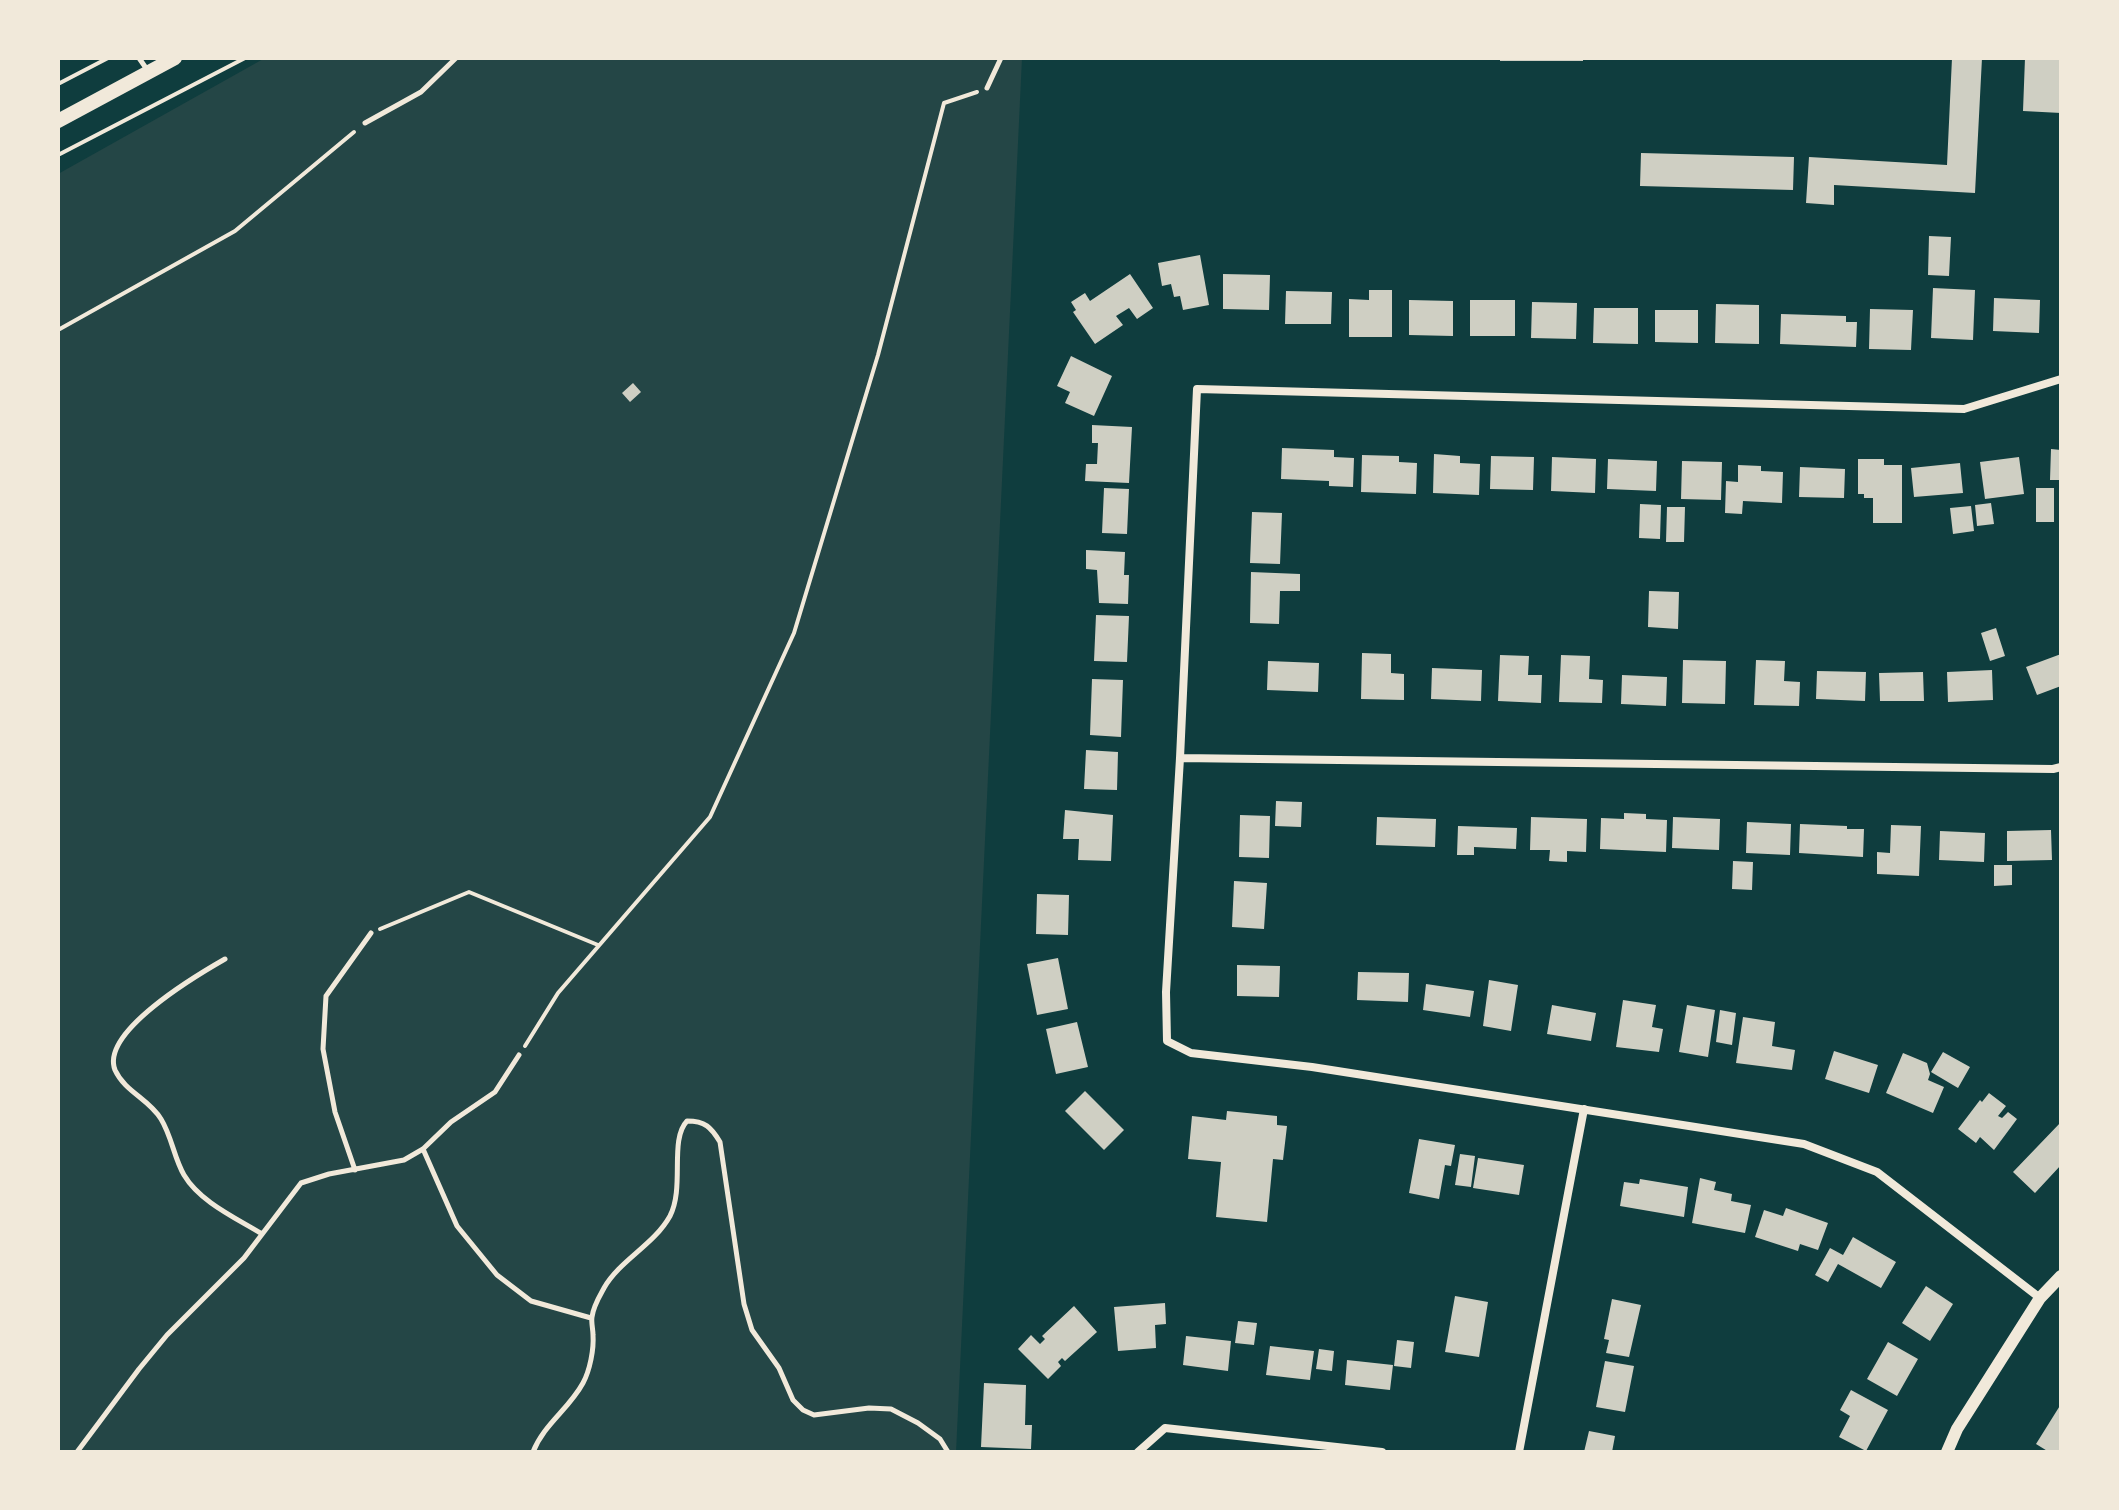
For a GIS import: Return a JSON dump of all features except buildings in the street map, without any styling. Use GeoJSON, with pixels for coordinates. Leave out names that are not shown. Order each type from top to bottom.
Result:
{"type":"FeatureCollection","features":[{"type":"Feature","properties":{"kind":"main road"},"geometry":{"type":"LineString","coordinates":[[58,121],[175,58]]}},
{"type":"Feature","properties":{"kind":"street"},"geometry":{"type":"LineString","coordinates":[[2040,1298],[1877,1172],[1804,1144],[1312,1067],[1191,1053],[1167,1041],[1166,992],[1197,389],[1964,409],[2061,379]]}},
{"type":"Feature","properties":{"kind":"street"},"geometry":{"type":"LineString","coordinates":[[1180,758],[2061,767]]}},
{"type":"Feature","properties":{"kind":"street"},"geometry":{"type":"LineString","coordinates":[[1519,1452],[1584,1109]]}},
{"type":"Feature","properties":{"kind":"street"},"geometry":{"type":"LineString","coordinates":[[1947,1452],[1957,1429],[2040,1298],[2061,1276]]}},
{"type":"Feature","properties":{"kind":"street"},"geometry":{"type":"LineString","coordinates":[[1138,1452],[1165,1428],[1382,1452]]}},
{"type":"Feature","properties":{"kind":"lane"},"geometry":{"type":"LineString","coordinates":[[139,58],[149,72]]}},
{"type":"Feature","properties":{"kind":"lane"},"geometry":{"type":"LineString","coordinates":[[365,123],[421,92],[456,58]]}},
{"type":"Feature","properties":{"kind":"lane"},"geometry":{"type":"LineString","coordinates":[[987,88],[1001,58]]}},
{"type":"Feature","properties":{"kind":"lane"},"geometry":{"type":"LineString","coordinates":[[355,1170],[335,1112],[323,1049],[326,996],[371,933]]}},
{"type":"Feature","properties":{"kind":"lane"},"geometry":{"type":"LineString","coordinates":[[225,959],[182,984],[129,1028],[113,1053],[115,1069],[127,1088],[150,1104],[161,1119],[186,1179],[205,1197],[262,1234]]}},
{"type":"Feature","properties":{"kind":"lane"},"geometry":{"type":"LineString","coordinates":[[77,1452],[158,1346],[244,1258],[301,1183],[329,1174],[404,1160],[423,1149],[451,1122],[495,1092],[519,1055]]}},
{"type":"Feature","properties":{"kind":"lane"},"geometry":{"type":"LineString","coordinates":[[533,1452],[546,1426],[584,1381],[594,1339],[591,1318],[614,1273],[644,1246],[670,1215],[679,1179],[677,1140],[687,1121],[698,1121],[711,1127],[720,1142],[744,1304],[752,1330],[779,1368],[793,1400],[814,1415],[869,1408],[891,1409],[940,1439],[948,1452]]}},
{"type":"Feature","properties":{"kind":"lane"},"geometry":{"type":"LineString","coordinates":[[423,1149],[457,1226],[497,1275],[531,1301],[591,1318]]}},
{"type":"Feature","properties":{"kind":"path"},"geometry":{"type":"LineString","coordinates":[[58,84],[108,58]]}},
{"type":"Feature","properties":{"kind":"path"},"geometry":{"type":"LineString","coordinates":[[58,155],[245,58]]}},
{"type":"Feature","properties":{"kind":"path"},"geometry":{"type":"LineString","coordinates":[[519,1055],[558,993],[710,817],[787,647],[878,355],[944,103],[987,88]]}},
{"type":"Feature","properties":{"kind":"path"},"geometry":{"type":"LineString","coordinates":[[58,330],[235,231],[365,123]]}},
{"type":"Feature","properties":{"kind":"path"},"geometry":{"type":"LineString","coordinates":[[371,933],[469,892],[599,946]]}},
{"type":"Feature","properties":{"kind":"shaded area"},"geometry":{"type":"Polygon","coordinates":[[[265,58],[1022,58],[956,1452],[58,1452],[58,174],[265,58]]]}}]}
